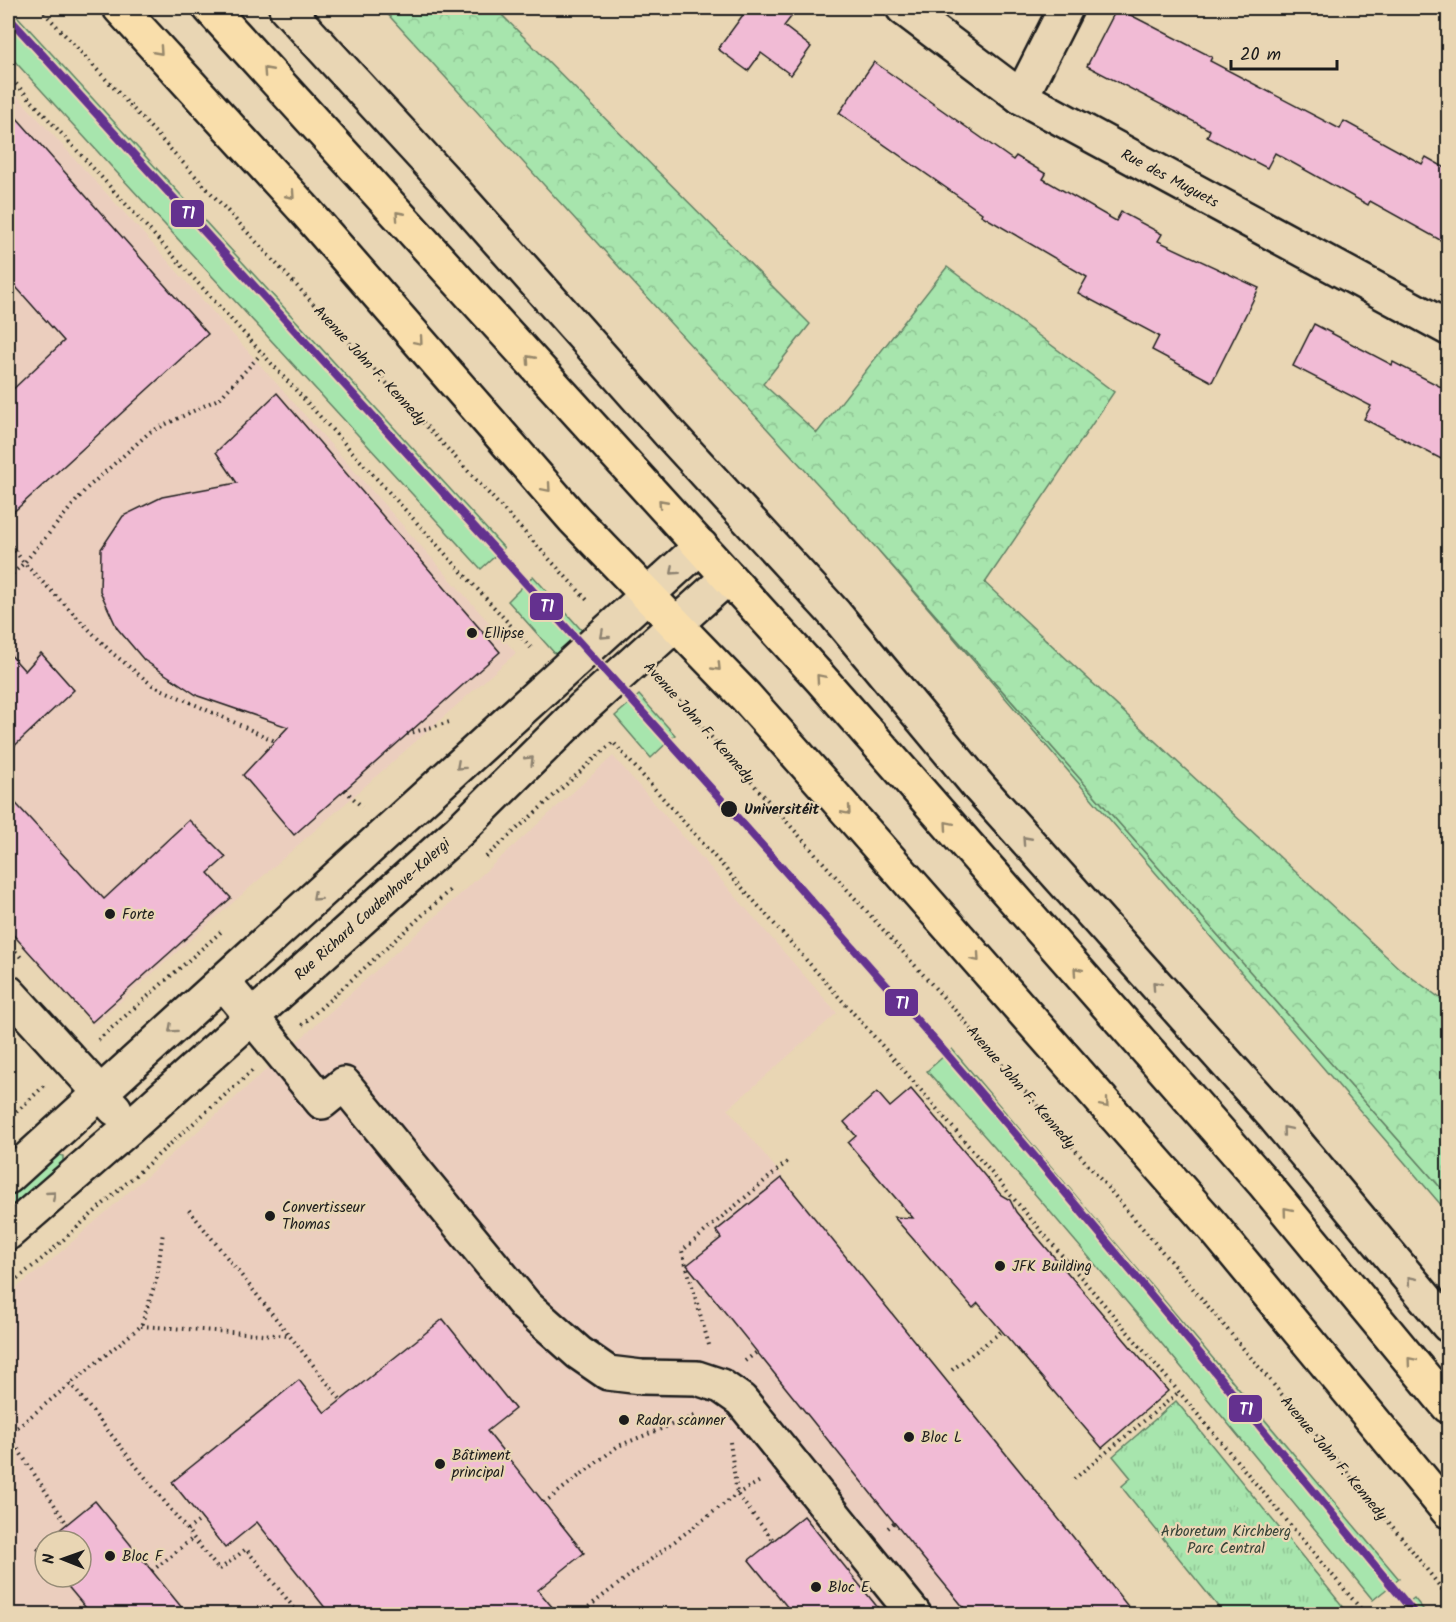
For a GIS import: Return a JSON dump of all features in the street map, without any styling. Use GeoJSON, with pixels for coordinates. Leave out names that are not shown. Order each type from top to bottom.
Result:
{"type":"FeatureCollection","features":[{"type":"Feature","properties":{"kind":"main road"},"geometry":{"type":"LineString","coordinates":[[120,8],[302,207],[573,519],[762,715],[1214,1228],[1449,1511]]}},
{"type":"Feature","properties":{"kind":"main road"},"geometry":{"type":"LineString","coordinates":[[210,8],[729,577],[1263,1182],[1449,1406]]}},
{"type":"Feature","properties":{"kind":"street"},"geometry":{"type":"LineString","coordinates":[[286,8],[835,615],[978,786],[1272,1114],[1449,1325]]}},
{"type":"Feature","properties":{"kind":"street","name":"Rue des Muguets"},"geometry":{"type":"LineString","coordinates":[[903,8],[1021,97],[1449,328]]}},
{"type":"Feature","properties":{"kind":"street"},"geometry":{"type":"LineString","coordinates":[[1021,97],[1066,8]]}},
{"type":"Feature","properties":{"kind":"street"},"geometry":{"type":"LineString","coordinates":[[8,1177],[701,546]]}},
{"type":"Feature","properties":{"kind":"street","name":"Rue Richard Coudenhove-Kalergi"},"geometry":{"type":"LineString","coordinates":[[8,1233],[131,1126],[459,831],[583,708],[729,577]]}},
{"type":"Feature","properties":{"kind":"street"},"geometry":{"type":"LineString","coordinates":[[223,982],[322,1102],[344,1084],[526,1306],[579,1353],[608,1372],[642,1377],[697,1378],[722,1386],[741,1400],[914,1614]]}},
{"type":"Feature","properties":{"kind":"street"},"geometry":{"type":"LineString","coordinates":[[8,993],[131,1126]]}},
{"type":"Feature","properties":{"kind":"path","name":"Avenue John F. Kennedy"},"geometry":{"type":"LineString","coordinates":[[40,8],[612,627]]}},
{"type":"Feature","properties":{"kind":"path"},"geometry":{"type":"LineString","coordinates":[[8,75],[534,651],[525,659]]}},
{"type":"Feature","properties":{"kind":"path"},"geometry":{"type":"LineString","coordinates":[[8,578],[87,488],[150,432],[220,398],[261,354]]}},
{"type":"Feature","properties":{"kind":"path"},"geometry":{"type":"LineString","coordinates":[[8,541],[24,562],[111,652],[152,685],[275,741]]}},
{"type":"Feature","properties":{"kind":"path","name":"Avenue John F. Kennedy"},"geometry":{"type":"LineString","coordinates":[[640,657],[960,1016],[1151,1239],[1449,1597]]}},
{"type":"Feature","properties":{"kind":"path"},"geometry":{"type":"LineString","coordinates":[[407,734],[453,721],[445,729]]}},
{"type":"Feature","properties":{"kind":"path"},"geometry":{"type":"LineString","coordinates":[[480,862],[613,742],[880,1042],[1365,1614]]}},
{"type":"Feature","properties":{"kind":"path"},"geometry":{"type":"LineString","coordinates":[[345,790],[362,807]]}},
{"type":"Feature","properties":{"kind":"path"},"geometry":{"type":"LineString","coordinates":[[353,814],[370,799]]}},
{"type":"Feature","properties":{"kind":"path"},"geometry":{"type":"LineString","coordinates":[[8,1286],[52,1250],[454,886]]}},
{"type":"Feature","properties":{"kind":"path"},"geometry":{"type":"LineString","coordinates":[[8,1120],[227,926]]}},
{"type":"Feature","properties":{"kind":"path"},"geometry":{"type":"LineString","coordinates":[[544,1503],[618,1446],[724,1403],[722,1386],[682,1251],[787,1162]]}},
{"type":"Feature","properties":{"kind":"path"},"geometry":{"type":"LineString","coordinates":[[189,1210],[341,1400]]}},
{"type":"Feature","properties":{"kind":"path"},"geometry":{"type":"LineString","coordinates":[[67,1524],[8,1434],[141,1326],[157,1278],[163,1232]]}},
{"type":"Feature","properties":{"kind":"path"},"geometry":{"type":"LineString","coordinates":[[141,1326],[290,1336]]}},
{"type":"Feature","properties":{"kind":"path"},"geometry":{"type":"LineString","coordinates":[[952,1370],[1002,1331]]}},
{"type":"Feature","properties":{"kind":"path"},"geometry":{"type":"LineString","coordinates":[[70,1383],[219,1570],[246,1549],[299,1614]]}},
{"type":"Feature","properties":{"kind":"path"},"geometry":{"type":"LineString","coordinates":[[1074,1479],[1179,1392]]}},
{"type":"Feature","properties":{"kind":"path"},"geometry":{"type":"LineString","coordinates":[[729,1437],[737,1494],[773,1540]]}},
{"type":"Feature","properties":{"kind":"path"},"geometry":{"type":"LineString","coordinates":[[579,1614],[737,1494]]}},
{"type":"Feature","properties":{"kind":"path"},"geometry":{"type":"LineString","coordinates":[[187,1530],[202,1519]]}},
{"type":"Feature","properties":{"kind":"path"},"geometry":{"type":"LineString","coordinates":[[152,1571],[193,1538]]}},
{"type":"Feature","properties":{"kind":"shaded area"},"geometry":{"type":"Polygon","coordinates":[[[8,86],[142,232],[516,653],[94,1025],[8,931],[8,86]]]}},
{"type":"Feature","properties":{"kind":"shaded area"},"geometry":{"type":"Polygon","coordinates":[[[613,756],[837,1013],[728,1109],[1134,1614],[8,1614],[8,1294],[47,1264],[215,1116],[613,756]]]}},
{"type":"Feature","properties":{"kind":"green space"},"geometry":{"type":"Polygon","coordinates":[[[382,8],[495,8],[810,324],[763,384],[817,433],[947,267],[1114,392],[985,583],[1400,969],[1448,1004],[1448,1196],[879,551],[382,8]]]}},
{"type":"Feature","properties":{"kind":"green space"},"geometry":{"type":"Polygon","coordinates":[[[18,17],[504,548],[481,569],[8,54],[8,26],[18,17]]]}},
{"type":"Feature","properties":{"kind":"green space"},"geometry":{"type":"Polygon","coordinates":[[[879,551],[1448,1196],[1448,1213],[879,551]]]}},
{"type":"Feature","properties":{"kind":"green space"},"geometry":{"type":"Polygon","coordinates":[[[533,576],[585,634],[557,656],[508,601],[533,576]]]}},
{"type":"Feature","properties":{"kind":"green space"},"geometry":{"type":"Polygon","coordinates":[[[639,695],[675,735],[651,758],[615,716],[639,695]]]}},
{"type":"Feature","properties":{"kind":"green space"},"geometry":{"type":"Polygon","coordinates":[[[952,1049],[1399,1579],[1373,1600],[1097,1267],[927,1071],[952,1049]]]}},
{"type":"Feature","properties":{"kind":"green space"},"geometry":{"type":"Polygon","coordinates":[[[59,1155],[63,1156],[63,1164],[8,1212],[8,1199],[59,1155]]]}},
{"type":"Feature","properties":{"kind":"green space","name":"Arboretum Kirchberg Parc Central"},"geometry":{"type":"Polygon","coordinates":[[[1176,1401],[1349,1614],[1224,1614],[1124,1490],[1122,1486],[1131,1478],[1113,1456],[1176,1401]]]}},
{"type":"Feature","properties":{"kind":"green space"},"geometry":{"type":"Polygon","coordinates":[[[1414,1598],[1427,1614],[1393,1614],[1414,1598]]]}},
{"type":"Feature","properties":{"kind":"building"},"geometry":{"type":"Polygon","coordinates":[[[748,8],[798,8],[784,26],[811,47],[791,75],[761,53],[748,71],[718,49],[748,8]]]}},
{"type":"Feature","properties":{"kind":"building"},"geometry":{"type":"Polygon","coordinates":[[[1117,8],[1212,57],[1210,61],[1340,129],[1344,121],[1422,164],[1426,157],[1449,170],[1449,245],[1370,201],[1368,205],[1275,153],[1267,168],[1207,137],[1210,130],[1087,66],[1117,8]]]}},
{"type":"Feature","properties":{"kind":"building"},"geometry":{"type":"Polygon","coordinates":[[[874,62],[1013,160],[1016,156],[1046,174],[1043,179],[1116,221],[1121,212],[1162,234],[1158,241],[1259,288],[1212,382],[1152,350],[1159,336],[1078,293],[1087,277],[981,215],[982,213],[839,113],[874,62]]]}},
{"type":"Feature","properties":{"kind":"building"},"geometry":{"type":"Polygon","coordinates":[[[8,108],[208,334],[8,517],[8,394],[64,341],[8,278],[8,108]]]}},
{"type":"Feature","properties":{"kind":"building"},"geometry":{"type":"Polygon","coordinates":[[[1314,324],[1392,365],[1393,362],[1449,391],[1449,463],[1364,419],[1371,406],[1293,366],[1314,324]]]}},
{"type":"Feature","properties":{"kind":"building"},"geometry":{"type":"Polygon","coordinates":[[[277,393],[500,652],[294,835],[243,775],[288,727],[198,696],[144,660],[117,628],[100,591],[101,549],[123,516],[162,497],[237,483],[216,452],[277,393]]]}},
{"type":"Feature","properties":{"kind":"building"},"geometry":{"type":"Polygon","coordinates":[[[8,652],[25,671],[41,653],[74,690],[8,752],[8,652]]]}},
{"type":"Feature","properties":{"kind":"building","name":"Forte"},"geometry":{"type":"Polygon","coordinates":[[[8,795],[104,899],[189,820],[226,857],[208,873],[231,898],[92,1022],[8,929],[8,795]]]}},
{"type":"Feature","properties":{"kind":"building","name":"JFK Building"},"geometry":{"type":"Polygon","coordinates":[[[911,1089],[1001,1195],[1010,1200],[1016,1212],[1168,1391],[1102,1448],[978,1303],[973,1308],[894,1217],[913,1218],[848,1143],[856,1136],[844,1122],[877,1092],[890,1107],[911,1089]]]}},
{"type":"Feature","properties":{"kind":"building","name":"Bloc L"},"geometry":{"type":"Polygon","coordinates":[[[782,1178],[1134,1614],[969,1614],[918,1552],[687,1265],[721,1238],[716,1231],[782,1178]]]}},
{"type":"Feature","properties":{"kind":"building","name":"Bâtiment principal"},"geometry":{"type":"Polygon","coordinates":[[[443,1319],[515,1409],[487,1431],[584,1553],[538,1590],[558,1614],[330,1614],[257,1522],[225,1548],[172,1482],[299,1380],[325,1413],[443,1319]]]}},
{"type":"Feature","properties":{"kind":"building","name":"Bloc F"},"geometry":{"type":"Polygon","coordinates":[[[95,1501],[187,1614],[91,1614],[70,1589],[93,1589],[93,1529],[61,1529],[95,1501]]]}},
{"type":"Feature","properties":{"kind":"building","name":"Bloc E"},"geometry":{"type":"Polygon","coordinates":[[[804,1516],[883,1614],[793,1614],[749,1560],[804,1516]]]}},
{"type":"Feature","properties":{"kind":"transit line","name":"T1"},"geometry":{"type":"LineString","coordinates":[[8,17],[558,619],[953,1061],[1087,1218],[1415,1614]]}},
{"type":"Feature","properties":{"kind":"place","name":"Ellipse"},"geometry":{"type":"Point","coordinates":[472,633]}},
{"type":"Feature","properties":{"kind":"place","name":"Universitéit"},"geometry":{"type":"Point","coordinates":[729,809]}},
{"type":"Feature","properties":{"kind":"place","name":"Forte"},"geometry":{"type":"Point","coordinates":[110,914]}},
{"type":"Feature","properties":{"kind":"place","name":"Convertisseur Thomas"},"geometry":{"type":"Point","coordinates":[270,1216]}},
{"type":"Feature","properties":{"kind":"place","name":"JFK Building"},"geometry":{"type":"Point","coordinates":[1000,1266]}},
{"type":"Feature","properties":{"kind":"place","name":"Radar scanner"},"geometry":{"type":"Point","coordinates":[624,1420]}},
{"type":"Feature","properties":{"kind":"place","name":"Bloc L"},"geometry":{"type":"Point","coordinates":[909,1437]}},
{"type":"Feature","properties":{"kind":"place","name":"Bâtiment principal"},"geometry":{"type":"Point","coordinates":[440,1464]}},
{"type":"Feature","properties":{"kind":"place","name":"Bloc F"},"geometry":{"type":"Point","coordinates":[110,1556]}},
{"type":"Feature","properties":{"kind":"place","name":"Bloc E"},"geometry":{"type":"Point","coordinates":[816,1587]}}]}
